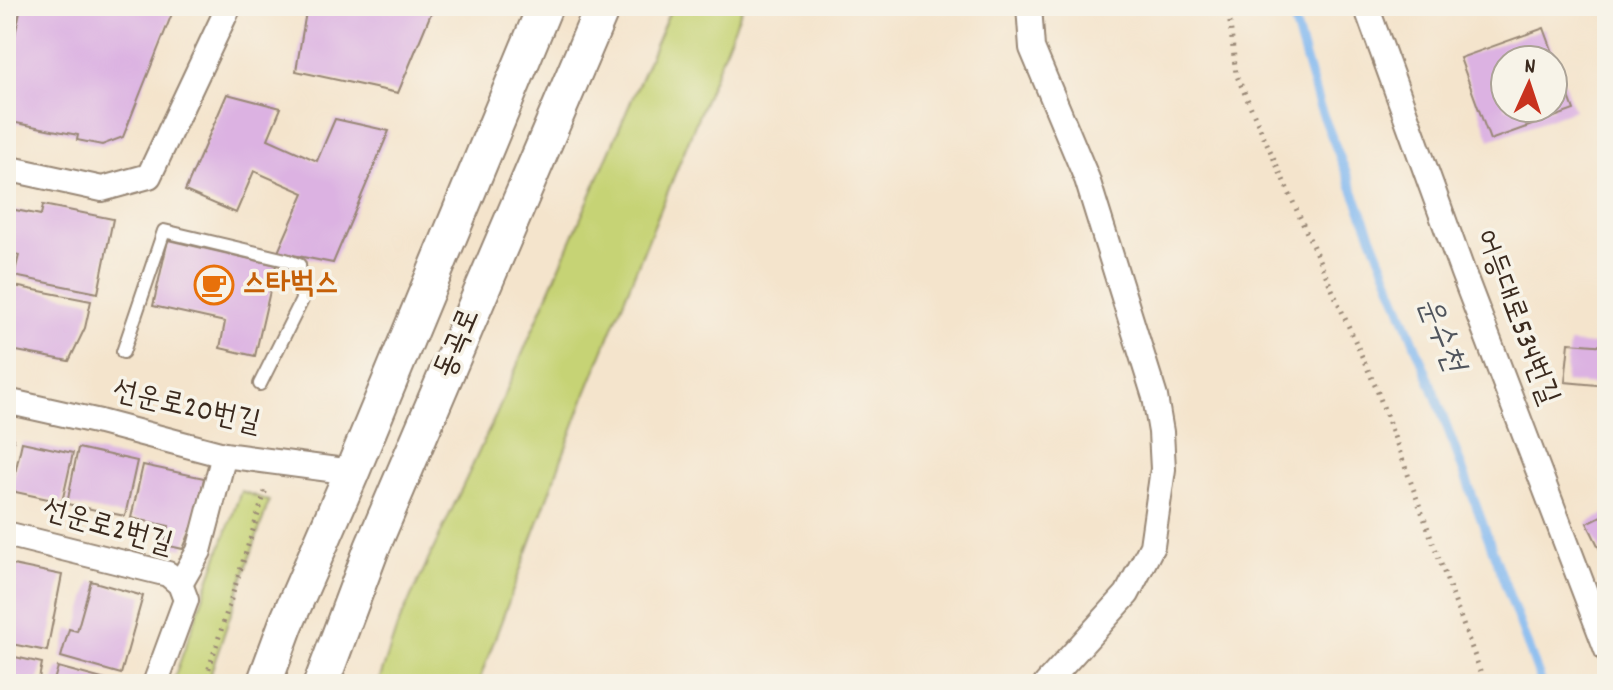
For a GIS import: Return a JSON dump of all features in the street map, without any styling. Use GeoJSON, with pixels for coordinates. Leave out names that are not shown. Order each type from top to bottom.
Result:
{"type":"FeatureCollection","features":[{"type":"Feature","properties":{"kind":"main road","name":"동곡로"},"geometry":{"type":"LineString","coordinates":[[264,684],[286,624],[545,6]]}},
{"type":"Feature","properties":{"kind":"main road","name":"동곡로"},"geometry":{"type":"LineString","coordinates":[[321,684],[372,548],[603,6]]}},
{"type":"Feature","properties":{"kind":"street"},"geometry":{"type":"LineString","coordinates":[[6,168],[102,189],[149,176],[229,6]]}},
{"type":"Feature","properties":{"kind":"street"},"geometry":{"type":"LineString","coordinates":[[1029,6],[1032,48],[1087,179],[1155,397],[1163,469],[1152,546],[1127,594],[1046,684]]}},
{"type":"Feature","properties":{"kind":"street","name":"어등대로534번길"},"geometry":{"type":"LineString","coordinates":[[1366,6],[1463,273],[1607,650]]}},
{"type":"Feature","properties":{"kind":"street","name":"선운로20번길"},"geometry":{"type":"LineString","coordinates":[[6,401],[224,455],[352,472]]}},
{"type":"Feature","properties":{"kind":"street"},"geometry":{"type":"LineString","coordinates":[[180,584],[199,551],[224,455]]}},
{"type":"Feature","properties":{"kind":"street","name":"선운로2번길"},"geometry":{"type":"LineString","coordinates":[[6,534],[168,574],[180,584],[186,600],[155,684]]}},
{"type":"Feature","properties":{"kind":"lane"},"geometry":{"type":"LineString","coordinates":[[123,352],[164,231],[299,265],[302,300],[260,384]]}},
{"type":"Feature","properties":{"kind":"path"},"geometry":{"type":"LineString","coordinates":[[1228,6],[1236,74],[1377,390],[1485,684]]}},
{"type":"Feature","properties":{"kind":"path"},"geometry":{"type":"LineString","coordinates":[[204,684],[266,489]]}},
{"type":"Feature","properties":{"kind":"green space"},"geometry":{"type":"Polygon","coordinates":[[[672,6],[743,6],[587,391],[478,684],[378,684],[397,627],[496,415],[672,6]]]}},
{"type":"Feature","properties":{"kind":"green space"},"geometry":{"type":"Polygon","coordinates":[[[241,491],[269,501],[207,684],[172,684],[241,491]]]}},
{"type":"Feature","properties":{"kind":"building"},"geometry":{"type":"Polygon","coordinates":[[[21,6],[175,6],[123,137],[102,145],[77,140],[78,135],[6,121],[6,79],[21,6]]]}},
{"type":"Feature","properties":{"kind":"building"},"geometry":{"type":"Polygon","coordinates":[[[307,6],[434,6],[398,93],[296,71],[307,6]]]}},
{"type":"Feature","properties":{"kind":"building"},"geometry":{"type":"Polygon","coordinates":[[[1544,28],[1550,44],[1499,44],[1544,28]]]}},
{"type":"Feature","properties":{"kind":"building"},"geometry":{"type":"Polygon","coordinates":[[[1489,48],[1489,124],[1535,124],[1490,140],[1460,58],[1489,48]]]}},
{"type":"Feature","properties":{"kind":"building"},"geometry":{"type":"Polygon","coordinates":[[[227,94],[281,108],[268,139],[317,161],[335,119],[389,131],[333,263],[278,252],[304,193],[254,171],[236,213],[185,191],[227,94]]]}},
{"type":"Feature","properties":{"kind":"building"},"geometry":{"type":"Polygon","coordinates":[[[43,205],[113,219],[98,293],[14,276],[19,255],[6,252],[6,226],[10,209],[41,215],[43,205]]]}},
{"type":"Feature","properties":{"kind":"building","name":"스타벅스"},"geometry":{"type":"Polygon","coordinates":[[[168,240],[276,265],[255,356],[220,348],[225,322],[153,306],[168,240]]]}},
{"type":"Feature","properties":{"kind":"building"},"geometry":{"type":"Polygon","coordinates":[[[9,285],[91,301],[85,328],[69,361],[6,349],[6,295],[9,285]]]}},
{"type":"Feature","properties":{"kind":"building"},"geometry":{"type":"Polygon","coordinates":[[[1569,343],[1607,346],[1607,386],[1565,382],[1569,343]]]}},
{"type":"Feature","properties":{"kind":"building"},"geometry":{"type":"Polygon","coordinates":[[[6,437],[14,439],[7,469],[6,469],[6,437]]]}},
{"type":"Feature","properties":{"kind":"building"},"geometry":{"type":"Polygon","coordinates":[[[22,442],[73,453],[62,502],[11,491],[22,442]]]}},
{"type":"Feature","properties":{"kind":"building"},"geometry":{"type":"Polygon","coordinates":[[[78,448],[137,461],[125,516],[67,504],[78,448]]]}},
{"type":"Feature","properties":{"kind":"building"},"geometry":{"type":"Polygon","coordinates":[[[143,465],[204,478],[195,520],[183,549],[165,545],[169,526],[131,518],[143,465]]]}},
{"type":"Feature","properties":{"kind":"building"},"geometry":{"type":"Polygon","coordinates":[[[1607,513],[1607,564],[1587,523],[1607,513]]]}},
{"type":"Feature","properties":{"kind":"building"},"geometry":{"type":"Polygon","coordinates":[[[13,565],[62,575],[47,651],[6,643],[6,569],[13,565]]]}},
{"type":"Feature","properties":{"kind":"building"},"geometry":{"type":"Polygon","coordinates":[[[91,581],[143,596],[121,674],[61,657],[69,629],[77,631],[91,581]]]}},
{"type":"Feature","properties":{"kind":"building"},"geometry":{"type":"Polygon","coordinates":[[[6,655],[42,663],[38,684],[6,684],[6,655]]]}},
{"type":"Feature","properties":{"kind":"building"},"geometry":{"type":"Polygon","coordinates":[[[58,667],[117,683],[117,684],[53,684],[58,667]]]}},
{"type":"Feature","properties":{"kind":"waterway","name":"운수천"},"geometry":{"type":"LineString","coordinates":[[1290,6],[1319,105],[1436,397],[1542,684]]}},
{"type":"Feature","properties":{"kind":"place","name":"스타벅스"},"geometry":{"type":"Point","coordinates":[214,285]}}]}
